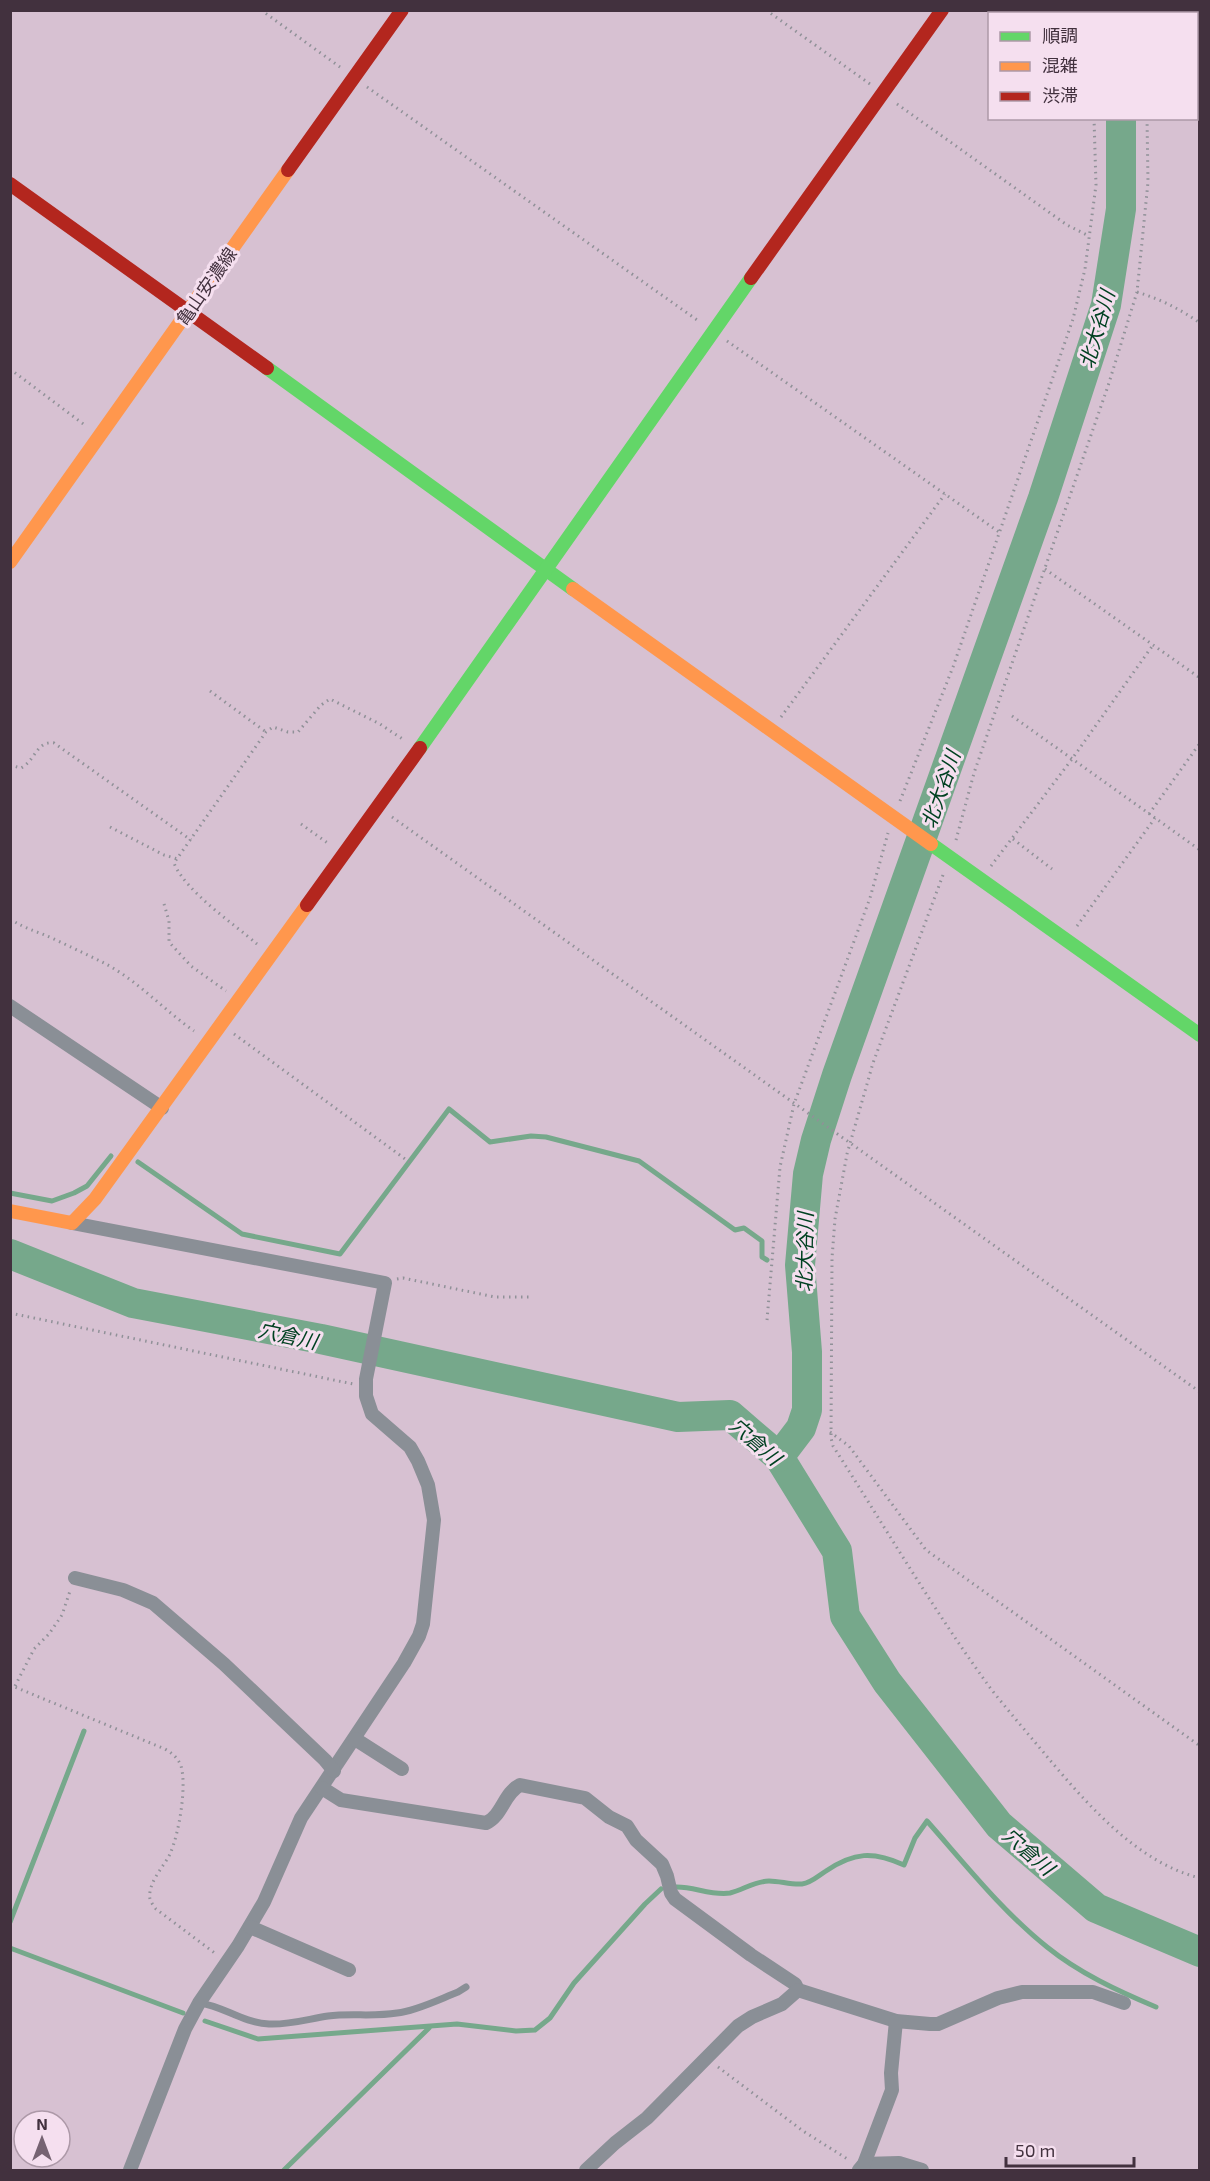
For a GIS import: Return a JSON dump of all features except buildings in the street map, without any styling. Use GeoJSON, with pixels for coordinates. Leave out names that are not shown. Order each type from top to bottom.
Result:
{"type":"FeatureCollection","features":[{"type":"Feature","properties":{"kind":"street","name":"亀山安濃線"},"geometry":{"type":"LineString","coordinates":[[10,562],[402,10]]}},
{"type":"Feature","properties":{"kind":"street"},"geometry":{"type":"LineString","coordinates":[[72,1223],[95,1199],[162,1108],[378,807],[942,10]]}},
{"type":"Feature","properties":{"kind":"street"},"geometry":{"type":"LineString","coordinates":[[10,184],[771,731],[1200,1035]]}},
{"type":"Feature","properties":{"kind":"street"},"geometry":{"type":"LineString","coordinates":[[10,1006],[162,1108]]}},
{"type":"Feature","properties":{"kind":"street"},"geometry":{"type":"LineString","coordinates":[[10,1211],[386,1283],[366,1383],[366,1396],[372,1414],[410,1447],[418,1461],[428,1485],[434,1520],[429,1575],[419,1636],[409,1657],[301,1818],[264,1902],[199,2003],[177,2047],[130,2170]]}},
{"type":"Feature","properties":{"kind":"street"},"geometry":{"type":"LineString","coordinates":[[75,1578],[123,1590],[153,1604],[224,1664],[334,1771]]}},
{"type":"Feature","properties":{"kind":"street"},"geometry":{"type":"LineString","coordinates":[[355,1739],[402,1769]]}},
{"type":"Feature","properties":{"kind":"street"},"geometry":{"type":"LineString","coordinates":[[322,1788],[341,1800],[486,1823],[493,1819],[512,1791],[520,1785],[585,1798],[609,1817],[627,1826],[636,1840],[662,1864],[675,1899],[795,1984],[798,1990],[896,2021],[938,2024],[998,1998],[1022,1992],[1093,1992],[1124,2003]]}},
{"type":"Feature","properties":{"kind":"street"},"geometry":{"type":"LineString","coordinates":[[250,1927],[349,1970]]}},
{"type":"Feature","properties":{"kind":"street"},"geometry":{"type":"LineString","coordinates":[[586,2170],[647,2118],[738,2026],[782,2004],[798,1990]]}},
{"type":"Feature","properties":{"kind":"street"},"geometry":{"type":"LineString","coordinates":[[896,2021],[891,2073],[892,2090],[861,2167],[899,2163],[922,2170]]}},
{"type":"Feature","properties":{"kind":"lane"},"geometry":{"type":"LineString","coordinates":[[199,2003],[212,2005],[240,2019],[253,2022],[295,2023],[337,2015],[398,2013],[466,1988]]}},
{"type":"Feature","properties":{"kind":"path"},"geometry":{"type":"LineString","coordinates":[[261,10],[354,78],[1000,532]]}},
{"type":"Feature","properties":{"kind":"path"},"geometry":{"type":"LineString","coordinates":[[766,10],[1067,225],[1089,236]]}},
{"type":"Feature","properties":{"kind":"path"},"geometry":{"type":"LineString","coordinates":[[767,1320],[780,1167],[794,1104],[870,898],[895,819],[953,667],[1073,319],[1086,269],[1096,185],[1094,120]]}},
{"type":"Feature","properties":{"kind":"path"},"geometry":{"type":"LineString","coordinates":[[1147,120],[1148,182],[1137,292],[1108,386],[974,772],[949,857],[873,1063],[844,1165],[832,1247],[830,1431],[833,1446],[890,1534],[914,1576],[972,1662],[1017,1721],[1078,1793],[1120,1834],[1165,1863],[1200,1878]]}},
{"type":"Feature","properties":{"kind":"path"},"geometry":{"type":"LineString","coordinates":[[1137,292],[1184,312],[1200,323]]}},
{"type":"Feature","properties":{"kind":"path"},"geometry":{"type":"LineString","coordinates":[[10,369],[99,437]]}},
{"type":"Feature","properties":{"kind":"path"},"geometry":{"type":"LineString","coordinates":[[771,731],[945,494]]}},
{"type":"Feature","properties":{"kind":"path"},"geometry":{"type":"LineString","coordinates":[[1045,569],[1200,678]]}},
{"type":"Feature","properties":{"kind":"path"},"geometry":{"type":"LineString","coordinates":[[981,879],[1072,759],[1153,645]]}},
{"type":"Feature","properties":{"kind":"path"},"geometry":{"type":"LineString","coordinates":[[210,692],[266,732]]}},
{"type":"Feature","properties":{"kind":"path"},"geometry":{"type":"LineString","coordinates":[[270,955],[195,891],[178,874],[174,863],[266,732],[273,726],[288,732],[298,732],[321,705],[330,699],[380,724],[417,750]]}},
{"type":"Feature","properties":{"kind":"path"},"geometry":{"type":"LineString","coordinates":[[1012,716],[1200,850]]}},
{"type":"Feature","properties":{"kind":"path"},"geometry":{"type":"LineString","coordinates":[[10,765],[21,768],[27,765],[43,743],[48,741],[54,743],[191,840]]}},
{"type":"Feature","properties":{"kind":"path"},"geometry":{"type":"LineString","coordinates":[[1149,814],[1200,743]]}},
{"type":"Feature","properties":{"kind":"path"},"geometry":{"type":"LineString","coordinates":[[378,807],[1200,1392]]}},
{"type":"Feature","properties":{"kind":"path"},"geometry":{"type":"LineString","coordinates":[[1067,940],[1155,818]]}},
{"type":"Feature","properties":{"kind":"path"},"geometry":{"type":"LineString","coordinates":[[301,824],[328,843],[342,857]]}},
{"type":"Feature","properties":{"kind":"path"},"geometry":{"type":"LineString","coordinates":[[110,827],[164,855],[178,859]]}},
{"type":"Feature","properties":{"kind":"path"},"geometry":{"type":"LineString","coordinates":[[1012,838],[1052,869]]}},
{"type":"Feature","properties":{"kind":"path"},"geometry":{"type":"LineString","coordinates":[[164,904],[170,921],[168,942],[174,951],[238,1000]]}},
{"type":"Feature","properties":{"kind":"path"},"geometry":{"type":"LineString","coordinates":[[10,919],[122,973],[178,1020],[210,1040]]}},
{"type":"Feature","properties":{"kind":"path"},"geometry":{"type":"LineString","coordinates":[[221,1024],[412,1164]]}},
{"type":"Feature","properties":{"kind":"path"},"geometry":{"type":"LineString","coordinates":[[386,1283],[403,1278],[495,1297],[529,1297]]}},
{"type":"Feature","properties":{"kind":"path"},"geometry":{"type":"LineString","coordinates":[[10,1313],[366,1383]]}},
{"type":"Feature","properties":{"kind":"path"},"geometry":{"type":"LineString","coordinates":[[830,1431],[849,1446],[926,1550],[1200,1746]]}},
{"type":"Feature","properties":{"kind":"path"},"geometry":{"type":"LineString","coordinates":[[75,1578],[56,1626],[34,1649],[13,1686],[165,1749],[177,1758],[182,1772],[179,1825],[170,1855],[150,1891],[150,1899],[156,1909],[227,1962]]}},
{"type":"Feature","properties":{"kind":"path"},"geometry":{"type":"LineString","coordinates":[[708,2057],[748,2091],[824,2146],[861,2167]]}},
{"type":"Feature","properties":{"kind":"waterway","name":"北大谷川"},"geometry":{"type":"LineString","coordinates":[[779,1457],[801,1428],[807,1410],[807,1352],[800,1265],[808,1174],[816,1140],[837,1075],[1043,498],[1106,305],[1121,209],[1121,120]]}},
{"type":"Feature","properties":{"kind":"waterway"},"geometry":{"type":"LineString","coordinates":[[138,1162],[242,1234],[340,1254],[449,1109],[490,1142],[531,1136],[546,1137],[639,1161],[735,1230],[744,1228],[762,1241],[762,1257],[767,1260]]}},
{"type":"Feature","properties":{"kind":"waterway"},"geometry":{"type":"LineString","coordinates":[[10,1193],[52,1201],[74,1193],[87,1186],[111,1156]]}},
{"type":"Feature","properties":{"kind":"waterway","name":"穴倉川"},"geometry":{"type":"LineString","coordinates":[[10,1254],[133,1303],[321,1339],[678,1417],[730,1415],[779,1457],[837,1551],[845,1616],[887,1682],[999,1825],[1096,1908],[1200,1952]]}},
{"type":"Feature","properties":{"kind":"waterway"},"geometry":{"type":"LineString","coordinates":[[10,1922],[84,1731]]}},
{"type":"Feature","properties":{"kind":"waterway"},"geometry":{"type":"LineString","coordinates":[[675,1887],[723,1894],[764,1881],[802,1884],[846,1860],[864,1856],[883,1857],[904,1865],[915,1838],[927,1821],[999,1903],[1047,1947],[1099,1981],[1156,2007]]}},
{"type":"Feature","properties":{"kind":"waterway"},"geometry":{"type":"LineString","coordinates":[[205,2021],[258,2039],[457,2024],[516,2031],[535,2030],[550,2018],[574,1983],[661,1889]]}},
{"type":"Feature","properties":{"kind":"waterway"},"geometry":{"type":"LineString","coordinates":[[10,1948],[183,2013]]}},
{"type":"Feature","properties":{"kind":"waterway"},"geometry":{"type":"LineString","coordinates":[[284,2170],[429,2028]]}},
{"type":"Feature","properties":{"kind":"traffic: fast"},"geometry":{"type":"LineString","coordinates":[[420,748],[751,278]]}},
{"type":"Feature","properties":{"kind":"traffic: fast"},"geometry":{"type":"LineString","coordinates":[[267,368],[573,589]]}},
{"type":"Feature","properties":{"kind":"traffic: fast"},"geometry":{"type":"LineString","coordinates":[[931,844],[1200,1035]]}},
{"type":"Feature","properties":{"kind":"traffic: slow"},"geometry":{"type":"LineString","coordinates":[[10,562],[288,170]]}},
{"type":"Feature","properties":{"kind":"traffic: slow"},"geometry":{"type":"LineString","coordinates":[[573,589],[931,844]]}},
{"type":"Feature","properties":{"kind":"traffic: slow"},"geometry":{"type":"LineString","coordinates":[[10,1211],[72,1223],[95,1199],[307,905]]}},
{"type":"Feature","properties":{"kind":"traffic: jam"},"geometry":{"type":"LineString","coordinates":[[288,170],[402,10]]}},
{"type":"Feature","properties":{"kind":"traffic: jam"},"geometry":{"type":"LineString","coordinates":[[751,278],[942,10]]}},
{"type":"Feature","properties":{"kind":"traffic: jam"},"geometry":{"type":"LineString","coordinates":[[10,184],[267,368]]}},
{"type":"Feature","properties":{"kind":"traffic: jam"},"geometry":{"type":"LineString","coordinates":[[307,905],[420,748]]}}]}
